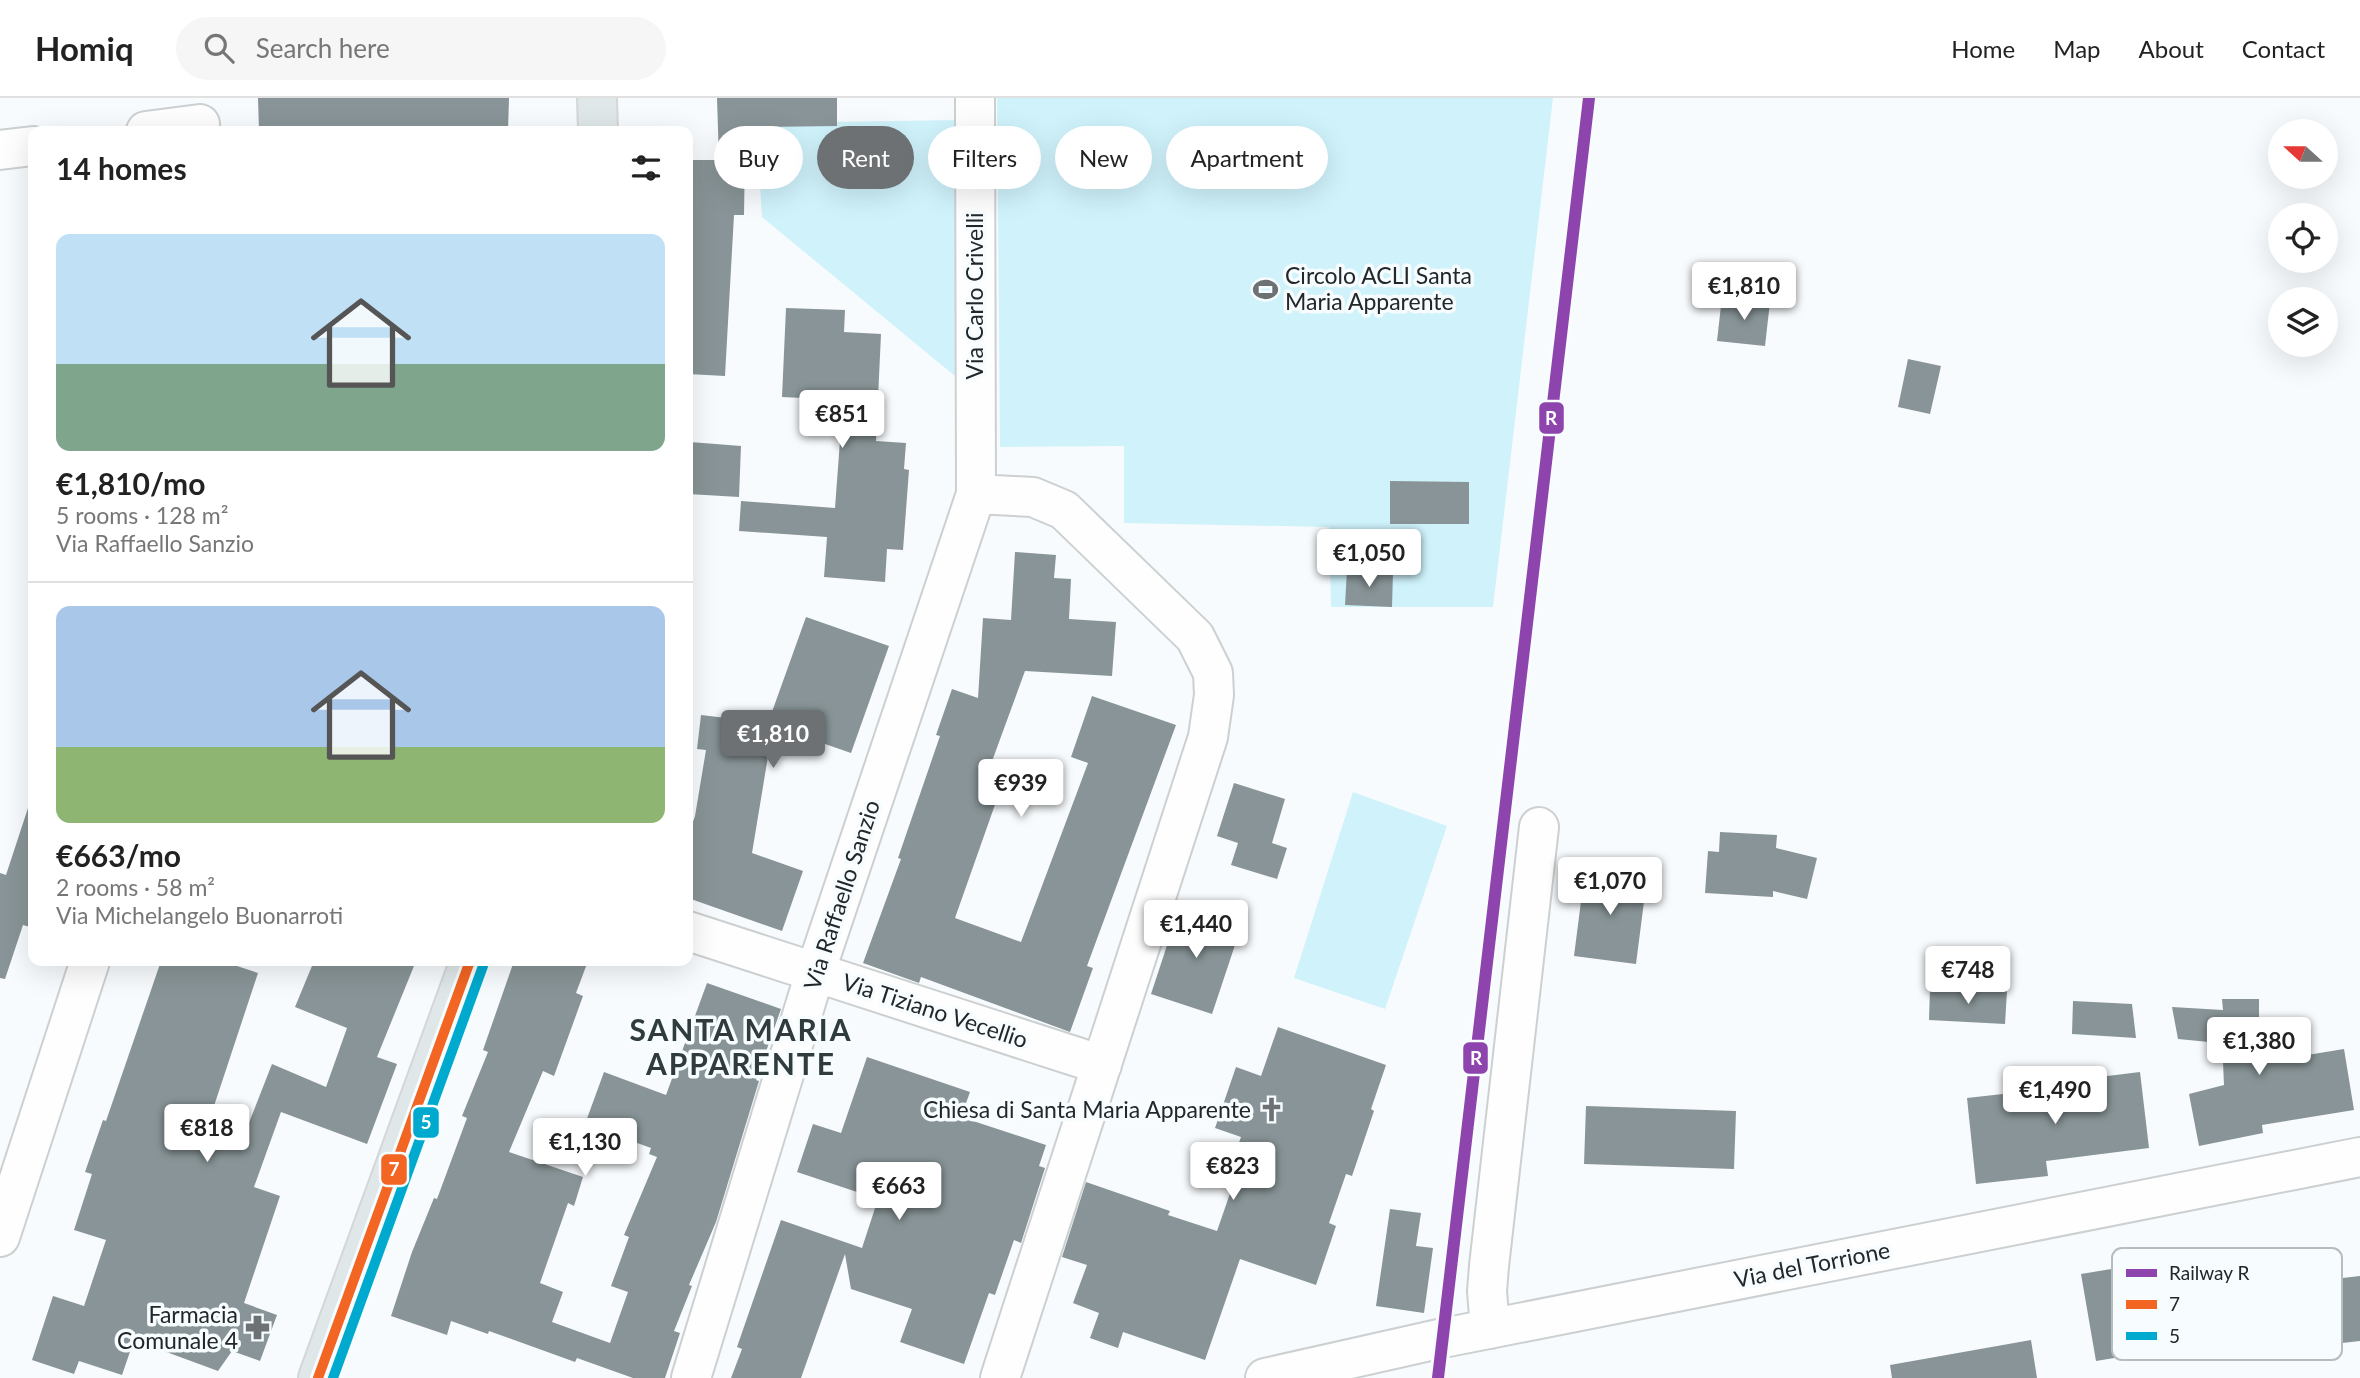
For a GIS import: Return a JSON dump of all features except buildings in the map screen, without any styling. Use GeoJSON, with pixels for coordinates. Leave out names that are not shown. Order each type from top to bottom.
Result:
{"type":"FeatureCollection","features":[{"type":"Feature","properties":{"kind":"main road"},"geometry":{"type":"LineString","coordinates":[[597,98],[598,126]]}},
{"type":"Feature","properties":{"kind":"main road"},"geometry":{"type":"LineString","coordinates":[[318,1378],[468,966]]}},
{"type":"Feature","properties":{"kind":"street","name":"Via Carlo Crivelli"},"geometry":{"type":"LineString","coordinates":[[975,98],[976,494]]}},
{"type":"Feature","properties":{"kind":"street"},"geometry":{"type":"LineString","coordinates":[[167,126],[200,118]]}},
{"type":"Feature","properties":{"kind":"street"},"geometry":{"type":"LineString","coordinates":[[0,150],[28,147]]}},
{"type":"Feature","properties":{"kind":"street","name":"Via Raffaello Sanzio"},"geometry":{"type":"LineString","coordinates":[[691,1378],[815,972],[976,494]]}},
{"type":"Feature","properties":{"kind":"street"},"geometry":{"type":"LineString","coordinates":[[976,494],[1033,497],[1064,510],[1195,638],[1213,673],[1214,695],[1208,737],[1000,1378]]}},
{"type":"Feature","properties":{"kind":"street"},"geometry":{"type":"LineString","coordinates":[[1490,1329],[1487,1292],[1489,1266],[1539,827]]}},
{"type":"Feature","properties":{"kind":"street","name":"Via Tiziano Vecellio"},"geometry":{"type":"LineString","coordinates":[[693,933],[1102,1065]]}},
{"type":"Feature","properties":{"kind":"street"},"geometry":{"type":"LineString","coordinates":[[0,1237],[88,966]]}},
{"type":"Feature","properties":{"kind":"street","name":"Via del Torrione"},"geometry":{"type":"LineString","coordinates":[[1277,1376],[1490,1329],[2360,1157]]}},
{"type":"Feature","properties":{"kind":"shaded area","name":"Circolo ACLI Santa Maria Apparente"},"geometry":{"type":"Polygon","coordinates":[[[997,98],[1553,98],[1493,607],[1331,607],[1329,527],[1124,523],[1124,446],[1000,447],[998,189],[1041,189],[1041,126],[997,126],[997,98]]]}},
{"type":"Feature","properties":{"kind":"shaded area"},"geometry":{"type":"Polygon","coordinates":[[[959,120],[959,126],[928,126],[928,189],[960,189],[961,381],[762,217],[760,189],[803,189],[803,126],[756,126],[756,123],[959,120]]]}},
{"type":"Feature","properties":{"kind":"shaded area"},"geometry":{"type":"Polygon","coordinates":[[[1353,792],[1447,826],[1385,1009],[1294,978],[1353,792]]]}},
{"type":"Feature","properties":{"kind":"rail line","name":"R"},"geometry":{"type":"LineString","coordinates":[[1438,1378],[1589,98]]}},
{"type":"Feature","properties":{"kind":"transit line","name":"7"},"geometry":{"type":"LineString","coordinates":[[318,1378],[468,966]]}},
{"type":"Feature","properties":{"kind":"transit line","name":"5"},"geometry":{"type":"LineString","coordinates":[[333,1378],[483,966]]}},
{"type":"Feature","properties":{"kind":"place","name":"Circolo ACLI Santa Maria Apparente"},"geometry":{"type":"Point","coordinates":[1265,289]}},
{"type":"Feature","properties":{"kind":"place","name":"Chiesa di Santa Maria Apparente"},"geometry":{"type":"Point","coordinates":[1271,1110]}},
{"type":"Feature","properties":{"kind":"place","name":"Farmacia Comunale 4"},"geometry":{"type":"Point","coordinates":[258,1328]}},
{"type":"Feature","properties":{"kind":"district","name":"SANTA MARIA APPARENTE"},"geometry":{"type":"Point","coordinates":[741,1048]}}]}
